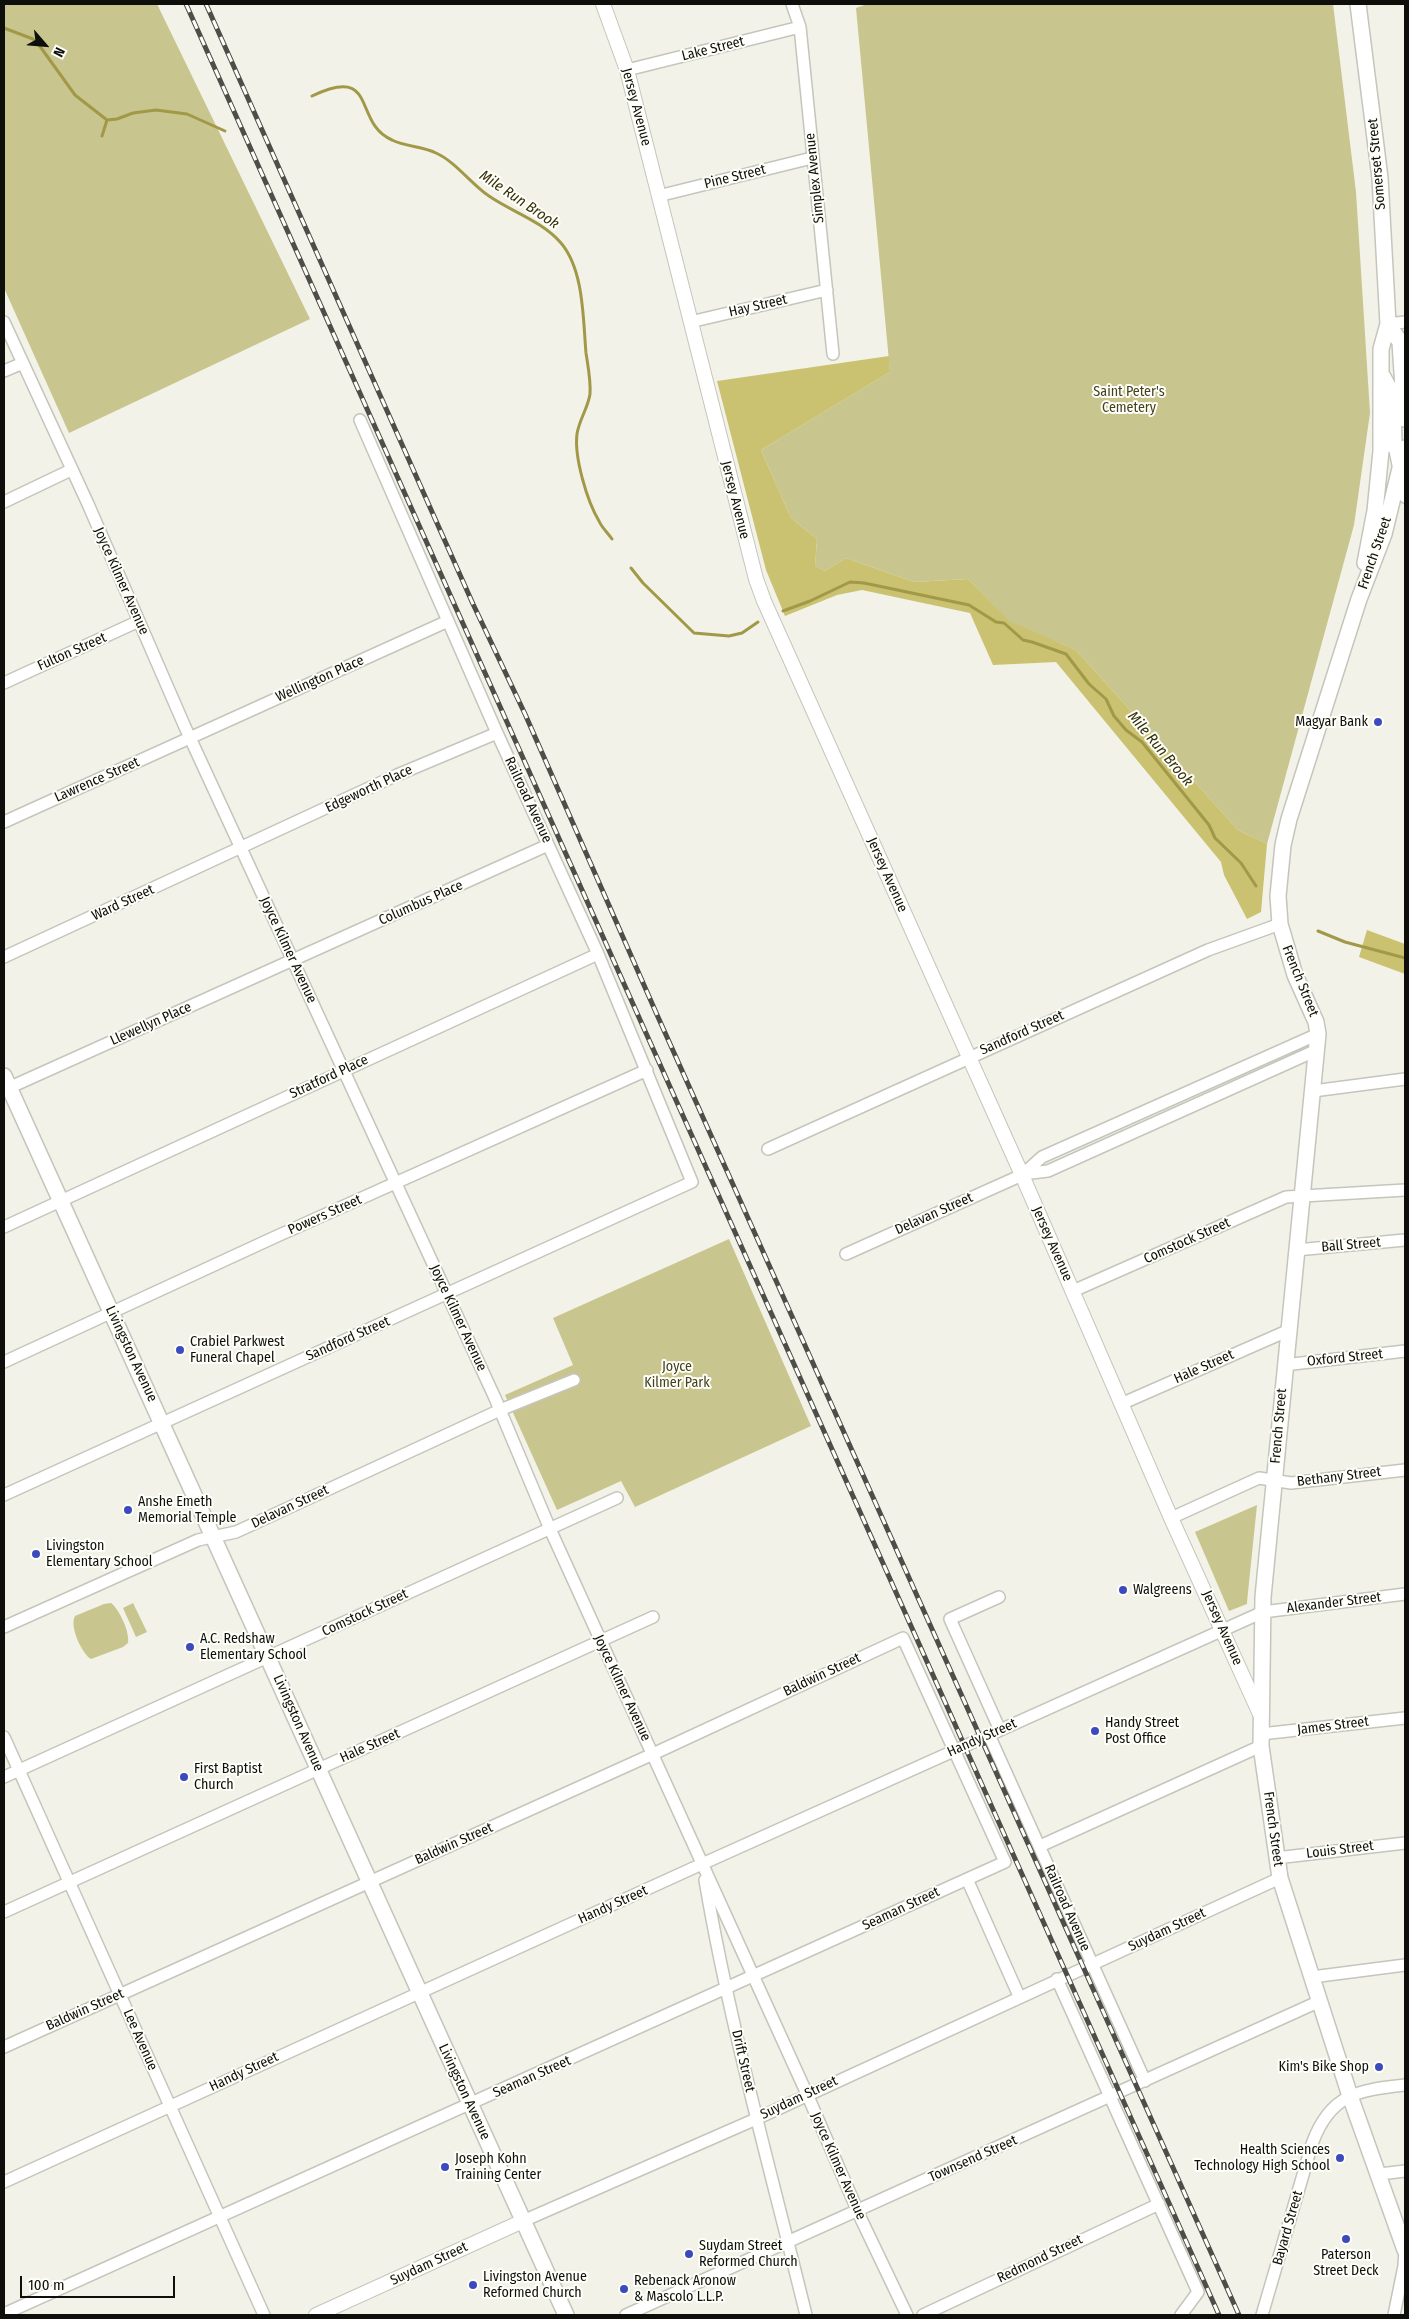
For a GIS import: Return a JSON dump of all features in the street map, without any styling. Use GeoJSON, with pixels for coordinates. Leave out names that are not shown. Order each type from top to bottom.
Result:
{"type":"FeatureCollection","features":[{"type":"Feature","properties":{"kind":"main road","name":"Somerset Street"},"geometry":{"type":"LineString","coordinates":[[1358,4],[1380,178],[1388,324],[1380,349],[1382,373],[1396,446]]}},
{"type":"Feature","properties":{"kind":"main road","name":"Somerset Street"},"geometry":{"type":"LineString","coordinates":[[1388,324],[1400,342],[1405,419]]}},
{"type":"Feature","properties":{"kind":"main road","name":"French Street"},"geometry":{"type":"LineString","coordinates":[[1396,446],[1399,473],[1384,534],[1359,599],[1285,835],[1279,870],[1280,924],[1292,967],[1316,1022],[1318,1034],[1287,1331],[1262,1612],[1260,1714],[1261,1740],[1280,1878],[1350,2096],[1380,2174],[1405,2250]]}},
{"type":"Feature","properties":{"kind":"main road","name":"French Street"},"geometry":{"type":"LineString","coordinates":[[1359,599],[1375,511],[1396,446]]}},
{"type":"Feature","properties":{"kind":"main road","name":"Livingston Avenue"},"geometry":{"type":"LineString","coordinates":[[6,1085],[215,1536],[418,1993],[566,2315]]}},
{"type":"Feature","properties":{"kind":"street","name":"Jersey Avenue"},"geometry":{"type":"LineString","coordinates":[[603,4],[627,70],[756,579],[968,1058],[1022,1175],[1171,1518],[1260,1714]]}},
{"type":"Feature","properties":{"kind":"street","name":"Simplex Avenue"},"geometry":{"type":"LineString","coordinates":[[792,4],[800,27],[833,354]]}},
{"type":"Feature","properties":{"kind":"street","name":"Lake Street"},"geometry":{"type":"LineString","coordinates":[[627,70],[800,27]]}},
{"type":"Feature","properties":{"kind":"street","name":"Pine Street"},"geometry":{"type":"LineString","coordinates":[[658,196],[812,158]]}},
{"type":"Feature","properties":{"kind":"street","name":"Hay Street"},"geometry":{"type":"LineString","coordinates":[[690,322],[827,290]]}},
{"type":"Feature","properties":{"kind":"street","name":"Joyce Kilmer Avenue"},"geometry":{"type":"LineString","coordinates":[[4,322],[191,738],[500,1410],[600,1641],[907,2315]]}},
{"type":"Feature","properties":{"kind":"street"},"geometry":{"type":"LineString","coordinates":[[1388,324],[1405,322]]}},
{"type":"Feature","properties":{"kind":"street"},"geometry":{"type":"LineString","coordinates":[[4,372],[23,363]]}},
{"type":"Feature","properties":{"kind":"street","name":"Railroad Avenue"},"geometry":{"type":"LineString","coordinates":[[360,420],[497,733],[598,954],[692,1182]]}},
{"type":"Feature","properties":{"kind":"street"},"geometry":{"type":"LineString","coordinates":[[4,502],[71,470]]}},
{"type":"Feature","properties":{"kind":"street"},"geometry":{"type":"LineString","coordinates":[[1399,473],[1405,496]]}},
{"type":"Feature","properties":{"kind":"street","name":"Fulton Street"},"geometry":{"type":"LineString","coordinates":[[4,683],[140,621]]}},
{"type":"Feature","properties":{"kind":"street","name":"Wellington Place"},"geometry":{"type":"LineString","coordinates":[[191,738],[448,621]]}},
{"type":"Feature","properties":{"kind":"street","name":"Edgeworth Place"},"geometry":{"type":"LineString","coordinates":[[242,848],[398,775],[497,733]]}},
{"type":"Feature","properties":{"kind":"street","name":"Lawrence Street"},"geometry":{"type":"LineString","coordinates":[[4,822],[191,738]]}},
{"type":"Feature","properties":{"kind":"street","name":"Columbus Place"},"geometry":{"type":"LineString","coordinates":[[294,960],[548,845]]}},
{"type":"Feature","properties":{"kind":"street","name":"Ward Street"},"geometry":{"type":"LineString","coordinates":[[4,957],[242,848]]}},
{"type":"Feature","properties":{"kind":"street","name":"Sandford Street"},"geometry":{"type":"LineString","coordinates":[[768,1149],[1208,950],[1280,924]]}},
{"type":"Feature","properties":{"kind":"street","name":"Stratford Place"},"geometry":{"type":"LineString","coordinates":[[4,1227],[598,954]]}},
{"type":"Feature","properties":{"kind":"street","name":"Llewellyn Place"},"geometry":{"type":"LineString","coordinates":[[6,1085],[294,960]]}},
{"type":"Feature","properties":{"kind":"street","name":"Delavan Street"},"geometry":{"type":"LineString","coordinates":[[1022,1175],[1042,1157],[1318,1034]]}},
{"type":"Feature","properties":{"kind":"street","name":"Delavan Street"},"geometry":{"type":"LineString","coordinates":[[846,1254],[1022,1175],[1048,1171],[1317,1050]]}},
{"type":"Feature","properties":{"kind":"street","name":"Powers Street"},"geometry":{"type":"LineString","coordinates":[[4,1362],[647,1070]]}},
{"type":"Feature","properties":{"kind":"street"},"geometry":{"type":"LineString","coordinates":[[1313,1090],[1405,1079]]}},
{"type":"Feature","properties":{"kind":"street"},"geometry":{"type":"LineString","coordinates":[[1153,1107],[1159,1120]]}},
{"type":"Feature","properties":{"kind":"street","name":"Sandford Street"},"geometry":{"type":"LineString","coordinates":[[4,1496],[692,1182]]}},
{"type":"Feature","properties":{"kind":"street","name":"Comstock Street"},"geometry":{"type":"LineString","coordinates":[[1073,1291],[1286,1197],[1405,1190]]}},
{"type":"Feature","properties":{"kind":"street","name":"Ball Street"},"geometry":{"type":"LineString","coordinates":[[1296,1250],[1405,1240]]}},
{"type":"Feature","properties":{"kind":"street","name":"Hale Street"},"geometry":{"type":"LineString","coordinates":[[1121,1404],[1287,1331]]}},
{"type":"Feature","properties":{"kind":"street","name":"Oxford Street"},"geometry":{"type":"LineString","coordinates":[[1284,1365],[1405,1351]]}},
{"type":"Feature","properties":{"kind":"street","name":"Delavan Street"},"geometry":{"type":"LineString","coordinates":[[4,1627],[198,1540],[236,1532],[500,1410],[574,1380]]}},
{"type":"Feature","properties":{"kind":"street","name":"Bethany Street"},"geometry":{"type":"LineString","coordinates":[[1274,1480],[1291,1483],[1405,1470]]}},
{"type":"Feature","properties":{"kind":"street"},"geometry":{"type":"LineString","coordinates":[[1171,1518],[1259,1478],[1274,1480]]}},
{"type":"Feature","properties":{"kind":"street","name":"Comstock Street"},"geometry":{"type":"LineString","coordinates":[[4,1777],[617,1498]]}},
{"type":"Feature","properties":{"kind":"street","name":"Alexander Street"},"geometry":{"type":"LineString","coordinates":[[1223,1629],[1262,1612],[1405,1594]]}},
{"type":"Feature","properties":{"kind":"street","name":"Railroad Avenue"},"geometry":{"type":"LineString","coordinates":[[999,1596],[950,1618],[1040,1846],[1145,2081]]}},
{"type":"Feature","properties":{"kind":"street","name":"Hale Street"},"geometry":{"type":"LineString","coordinates":[[4,1912],[653,1617]]}},
{"type":"Feature","properties":{"kind":"street","name":"Handy Street"},"geometry":{"type":"LineString","coordinates":[[4,2182],[1223,1629]]}},
{"type":"Feature","properties":{"kind":"street","name":"Baldwin Street"},"geometry":{"type":"LineString","coordinates":[[4,2047],[652,1754],[903,1638],[955,1750]]}},
{"type":"Feature","properties":{"kind":"street","name":"James Street"},"geometry":{"type":"LineString","coordinates":[[1261,1740],[1405,1718]]}},
{"type":"Feature","properties":{"kind":"street","name":"Lee Avenue"},"geometry":{"type":"LineString","coordinates":[[4,1737],[68,1883],[264,2315]]}},
{"type":"Feature","properties":{"kind":"street"},"geometry":{"type":"LineString","coordinates":[[1040,1846],[1261,1740]]}},
{"type":"Feature","properties":{"kind":"street","name":"Seaman Street"},"geometry":{"type":"LineString","coordinates":[[4,2314],[1005,1862],[955,1750]]}},
{"type":"Feature","properties":{"kind":"street","name":"Louis Street"},"geometry":{"type":"LineString","coordinates":[[1276,1858],[1405,1842]]}},
{"type":"Feature","properties":{"kind":"street","name":"Drift Street"},"geometry":{"type":"LineString","coordinates":[[702,1864],[726,1989],[756,2119],[806,2315]]}},
{"type":"Feature","properties":{"kind":"street","name":"Suydam Street"},"geometry":{"type":"LineString","coordinates":[[316,2315],[523,2221],[756,2119],[1019,1996],[1280,1878]]}},
{"type":"Feature","properties":{"kind":"street"},"geometry":{"type":"LineString","coordinates":[[967,1879],[1019,1996]]}},
{"type":"Feature","properties":{"kind":"street"},"geometry":{"type":"LineString","coordinates":[[1312,1977],[1405,1966]]}},
{"type":"Feature","properties":{"kind":"street"},"geometry":{"type":"LineString","coordinates":[[1057,1979],[1198,2292],[1181,2315]]}},
{"type":"Feature","properties":{"kind":"street","name":"Townsend Street"},"geometry":{"type":"LineString","coordinates":[[626,2315],[1320,2001]]}},
{"type":"Feature","properties":{"kind":"street"},"geometry":{"type":"LineString","coordinates":[[1350,2096],[1368,2089],[1405,2085]]}},
{"type":"Feature","properties":{"kind":"street","name":"Bayard Street"},"geometry":{"type":"LineString","coordinates":[[1262,2315],[1316,2134],[1333,2108],[1350,2096]]}},
{"type":"Feature","properties":{"kind":"street"},"geometry":{"type":"LineString","coordinates":[[1380,2174],[1405,2170]]}},
{"type":"Feature","properties":{"kind":"street","name":"Redmond Street"},"geometry":{"type":"LineString","coordinates":[[923,2315],[1158,2204]]}},
{"type":"Feature","properties":{"kind":"street"},"geometry":{"type":"LineString","coordinates":[[1394,2315],[1404,2266],[1405,2250]]}},
{"type":"Feature","properties":{"kind":"green space"},"geometry":{"type":"Polygon","coordinates":[[[4,4],[157,4],[310,319],[69,433],[4,288],[4,4]]]}},
{"type":"Feature","properties":{"kind":"green space","name":"Saint Peter's Cemetery"},"geometry":{"type":"Polygon","coordinates":[[[867,4],[1333,4],[1356,192],[1370,413],[1354,525],[1267,844],[1238,830],[1076,650],[1009,622],[968,579],[914,582],[846,558],[825,571],[815,566],[817,539],[791,518],[761,450],[890,372],[856,8],[867,4]]]}},
{"type":"Feature","properties":{"kind":"green space","name":"Joyce Kilmer Park"},"geometry":{"type":"Polygon","coordinates":[[[729,1239],[811,1426],[635,1507],[621,1481],[557,1510],[505,1395],[573,1365],[553,1318],[729,1239]]]}},
{"type":"Feature","properties":{"kind":"green space"},"geometry":{"type":"Polygon","coordinates":[[[1257,1505],[1247,1604],[1229,1611],[1195,1532],[1257,1505]]]}},
{"type":"Feature","properties":{"kind":"green space"},"geometry":{"type":"Polygon","coordinates":[[[111,1603],[123,1621],[128,1643],[123,1647],[91,1659],[84,1652],[77,1639],[74,1626],[75,1616],[111,1603]]]}},
{"type":"Feature","properties":{"kind":"green space"},"geometry":{"type":"Polygon","coordinates":[[[133,1603],[147,1632],[136,1637],[123,1608],[133,1603]]]}},
{"type":"Feature","properties":{"kind":"shaded area"},"geometry":{"type":"Polygon","coordinates":[[[889,356],[890,372],[761,450],[791,518],[817,539],[815,566],[825,571],[846,558],[914,582],[968,579],[1009,621],[1076,650],[1238,830],[1267,844],[1261,912],[1247,919],[1224,875],[1221,862],[1056,662],[993,665],[970,613],[862,590],[837,595],[785,616],[766,570],[717,381],[889,356]]]}},
{"type":"Feature","properties":{"kind":"shaded area"},"geometry":{"type":"Polygon","coordinates":[[[1367,930],[1405,944],[1405,974],[1359,957],[1367,930]]]}},
{"type":"Feature","properties":{"kind":"waterway","name":"Mile Run Brook"},"geometry":{"type":"LineString","coordinates":[[4,28],[33,39],[75,95],[107,120],[117,119],[133,113],[156,110],[187,114],[225,131]]}},
{"type":"Feature","properties":{"kind":"waterway","name":"Mile Run Brook"},"geometry":{"type":"LineString","coordinates":[[312,96],[333,88],[347,87],[356,91],[380,132],[397,142],[431,151],[443,157],[489,196],[553,235],[569,254],[581,295],[590,384],[589,399],[577,434],[577,454],[582,479],[594,512],[600,524],[612,539]]}},
{"type":"Feature","properties":{"kind":"waterway"},"geometry":{"type":"LineString","coordinates":[[102,136],[107,120]]}},
{"type":"Feature","properties":{"kind":"waterway","name":"Mile Run Brook"},"geometry":{"type":"LineString","coordinates":[[631,568],[643,583],[694,633],[729,636],[742,633],[758,622]]}},
{"type":"Feature","properties":{"kind":"waterway","name":"Mile Run Brook"},"geometry":{"type":"LineString","coordinates":[[783,611],[810,601],[850,582],[864,583],[969,605],[996,622],[1004,623],[1023,640],[1066,654],[1089,684],[1106,699],[1114,716],[1126,730],[1142,742],[1209,825],[1215,838],[1241,863],[1256,886]]}},
{"type":"Feature","properties":{"kind":"waterway","name":"Mile Run Brook"},"geometry":{"type":"LineString","coordinates":[[1318,931],[1345,942],[1405,958]]}},
{"type":"Feature","properties":{"kind":"railway"},"geometry":{"type":"LineString","coordinates":[[186,4],[1219,2315]]}},
{"type":"Feature","properties":{"kind":"railway"},"geometry":{"type":"LineString","coordinates":[[206,4],[1239,2315]]}},
{"type":"Feature","properties":{"kind":"place","name":"Magyar Bank"},"geometry":{"type":"Point","coordinates":[1378,722]}},
{"type":"Feature","properties":{"kind":"place","name":"Crabiel Parkwest Funeral Chapel"},"geometry":{"type":"Point","coordinates":[180,1350]}},
{"type":"Feature","properties":{"kind":"place","name":"Anshe Emeth Memorial Temple"},"geometry":{"type":"Point","coordinates":[128,1510]}},
{"type":"Feature","properties":{"kind":"place","name":"Livingston Elementary School"},"geometry":{"type":"Point","coordinates":[36,1554]}},
{"type":"Feature","properties":{"kind":"place","name":"Walgreens"},"geometry":{"type":"Point","coordinates":[1123,1590]}},
{"type":"Feature","properties":{"kind":"place","name":"A.C. Redshaw Elementary School"},"geometry":{"type":"Point","coordinates":[190,1647]}},
{"type":"Feature","properties":{"kind":"place","name":"Handy Street Post Office"},"geometry":{"type":"Point","coordinates":[1095,1731]}},
{"type":"Feature","properties":{"kind":"place","name":"First Baptist Church"},"geometry":{"type":"Point","coordinates":[184,1777]}},
{"type":"Feature","properties":{"kind":"place","name":"Kim's Bike Shop"},"geometry":{"type":"Point","coordinates":[1379,2067]}},
{"type":"Feature","properties":{"kind":"place","name":"Health Sciences Technology High School"},"geometry":{"type":"Point","coordinates":[1340,2158]}},
{"type":"Feature","properties":{"kind":"place","name":"Joseph Kohn Training Center"},"geometry":{"type":"Point","coordinates":[445,2167]}},
{"type":"Feature","properties":{"kind":"place","name":"Paterson Street Deck"},"geometry":{"type":"Point","coordinates":[1346,2239]}},
{"type":"Feature","properties":{"kind":"place","name":"Suydam Street Reformed Church"},"geometry":{"type":"Point","coordinates":[689,2254]}},
{"type":"Feature","properties":{"kind":"place","name":"Livingston Avenue Reformed Church"},"geometry":{"type":"Point","coordinates":[473,2285]}},
{"type":"Feature","properties":{"kind":"place","name":"Rebenack Aronow & Mascolo L.L.P."},"geometry":{"type":"Point","coordinates":[624,2289]}}]}
